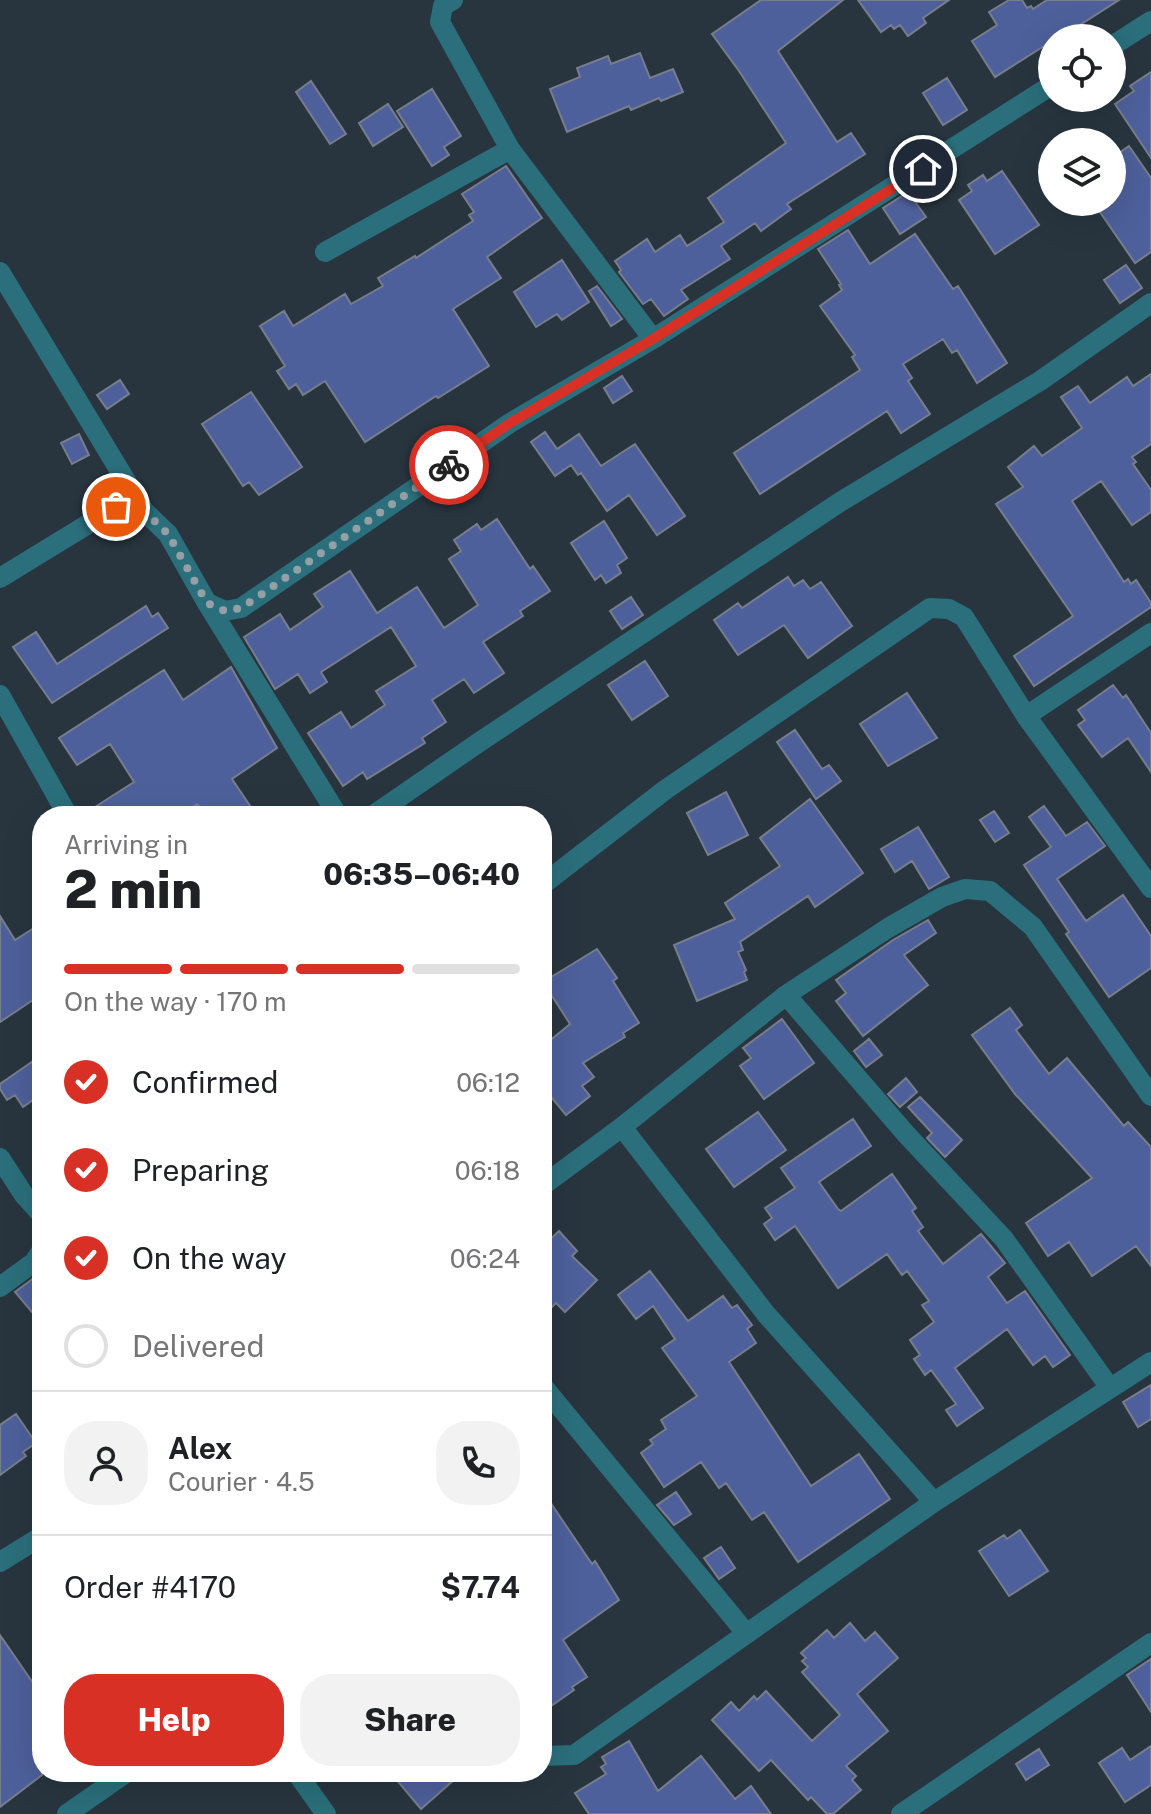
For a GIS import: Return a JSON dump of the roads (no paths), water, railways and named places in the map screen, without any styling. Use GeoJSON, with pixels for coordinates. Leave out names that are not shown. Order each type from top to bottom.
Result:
{"type":"FeatureCollection","features":[{"type":"Feature","properties":{"kind":"street"},"geometry":{"type":"LineString","coordinates":[[453,0],[443,6],[440,22],[510,149],[653,339]]}},
{"type":"Feature","properties":{"kind":"street"},"geometry":{"type":"LineString","coordinates":[[1126,37],[1151,21]]}},
{"type":"Feature","properties":{"kind":"street"},"geometry":{"type":"LineString","coordinates":[[207,603],[225,611],[241,608],[510,423],[653,339],[1038,94]]}},
{"type":"Feature","properties":{"kind":"street"},"geometry":{"type":"LineString","coordinates":[[325,252],[510,149]]}},
{"type":"Feature","properties":{"kind":"street"},"geometry":{"type":"LineString","coordinates":[[0,272],[144,511],[168,534],[332,806]]}},
{"type":"Feature","properties":{"kind":"street"},"geometry":{"type":"LineString","coordinates":[[387,806],[840,502],[1040,381],[1151,303]]}},
{"type":"Feature","properties":{"kind":"street"},"geometry":{"type":"LineString","coordinates":[[0,578],[116,507],[144,511]]}},
{"type":"Feature","properties":{"kind":"street"},"geometry":{"type":"LineString","coordinates":[[552,877],[665,790],[930,608],[949,609],[964,617],[1026,716],[1151,888]]}},
{"type":"Feature","properties":{"kind":"street"},"geometry":{"type":"LineString","coordinates":[[1026,716],[1151,633]]}},
{"type":"Feature","properties":{"kind":"street"},"geometry":{"type":"LineString","coordinates":[[0,695],[62,806]]}},
{"type":"Feature","properties":{"kind":"street"},"geometry":{"type":"LineString","coordinates":[[552,1179],[622,1127],[786,995],[888,928],[942,897],[965,889],[990,891],[1033,927],[1151,1096]]}},
{"type":"Feature","properties":{"kind":"street"},"geometry":{"type":"LineString","coordinates":[[786,995],[906,1134],[1004,1239],[1110,1388]]}},
{"type":"Feature","properties":{"kind":"street"},"geometry":{"type":"LineString","coordinates":[[622,1127],[766,1314],[934,1502]]}},
{"type":"Feature","properties":{"kind":"street"},"geometry":{"type":"LineString","coordinates":[[0,1158],[32,1204]]}},
{"type":"Feature","properties":{"kind":"street"},"geometry":{"type":"LineString","coordinates":[[0,1287],[32,1263]]}},
{"type":"Feature","properties":{"kind":"street"},"geometry":{"type":"LineString","coordinates":[[552,1756],[574,1755],[934,1502],[1151,1362]]}},
{"type":"Feature","properties":{"kind":"street"},"geometry":{"type":"LineString","coordinates":[[552,1397],[746,1633]]}},
{"type":"Feature","properties":{"kind":"street"},"geometry":{"type":"LineString","coordinates":[[0,1562],[32,1542]]}},
{"type":"Feature","properties":{"kind":"street"},"geometry":{"type":"LineString","coordinates":[[901,1814],[1151,1643]]}},
{"type":"Feature","properties":{"kind":"street"},"geometry":{"type":"LineString","coordinates":[[67,1814],[113,1782]]}},
{"type":"Feature","properties":{"kind":"street"},"geometry":{"type":"LineString","coordinates":[[303,1782],[326,1814]]}}]}
